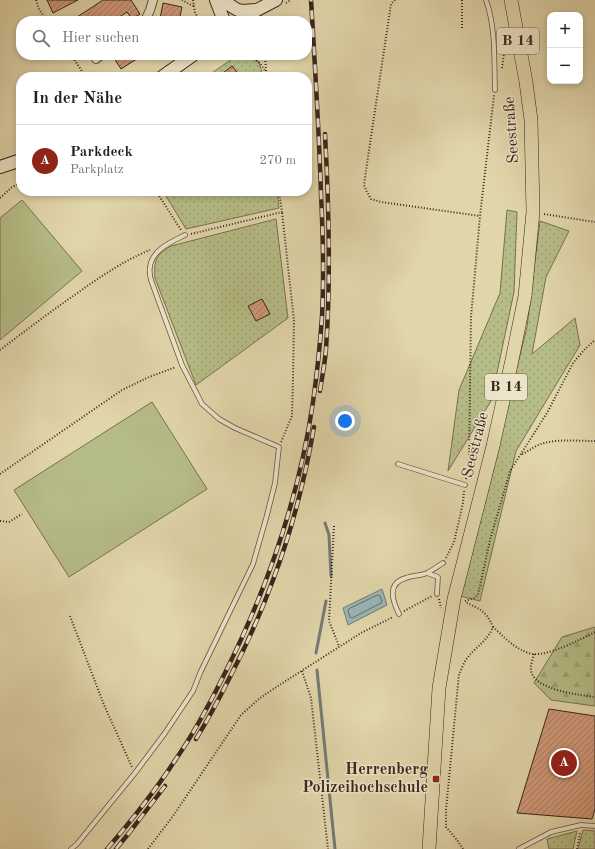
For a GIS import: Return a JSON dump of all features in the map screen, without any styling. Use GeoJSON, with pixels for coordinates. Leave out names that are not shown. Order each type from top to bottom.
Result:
{"type":"FeatureCollection","features":[{"type":"Feature","properties":{"kind":"main road","name":"Seestraße"},"geometry":{"type":"LineString","coordinates":[[429,849],[439,688],[460,600],[525,296],[533,212],[531,120],[526,82],[511,0]]}},
{"type":"Feature","properties":{"kind":"street"},"geometry":{"type":"LineString","coordinates":[[148,16],[153,0]]}},
{"type":"Feature","properties":{"kind":"street"},"geometry":{"type":"LineString","coordinates":[[216,0],[222,16]]}},
{"type":"Feature","properties":{"kind":"street"},"geometry":{"type":"LineString","coordinates":[[223,0],[235,10],[241,12],[257,10]]}},
{"type":"Feature","properties":{"kind":"street"},"geometry":{"type":"LineString","coordinates":[[248,16],[276,0]]}},
{"type":"Feature","properties":{"kind":"street"},"geometry":{"type":"LineString","coordinates":[[169,72],[186,60]]}},
{"type":"Feature","properties":{"kind":"street"},"geometry":{"type":"LineString","coordinates":[[0,167],[16,162]]}},
{"type":"Feature","properties":{"kind":"lane"},"geometry":{"type":"LineString","coordinates":[[486,0],[490,14],[493,38],[495,90]]}},
{"type":"Feature","properties":{"kind":"lane"},"geometry":{"type":"LineString","coordinates":[[71,849],[77,844],[135,773],[165,734],[193,691],[201,671],[253,564],[275,483],[279,447],[219,420],[202,404],[182,365],[151,280],[150,266],[155,255],[168,243],[185,236]]}},
{"type":"Feature","properties":{"kind":"lane"},"geometry":{"type":"LineString","coordinates":[[398,464],[465,485]]}},
{"type":"Feature","properties":{"kind":"lane"},"geometry":{"type":"LineString","coordinates":[[399,614],[394,604],[392,590],[396,582],[405,578],[427,573],[444,563]]}},
{"type":"Feature","properties":{"kind":"lane"},"geometry":{"type":"LineString","coordinates":[[427,573],[438,577],[437,594]]}},
{"type":"Feature","properties":{"kind":"lane"},"geometry":{"type":"LineString","coordinates":[[519,849],[551,832],[580,825],[595,826]]}},
{"type":"Feature","properties":{"kind":"path"},"geometry":{"type":"LineString","coordinates":[[36,0],[44,16]]}},
{"type":"Feature","properties":{"kind":"path"},"geometry":{"type":"LineString","coordinates":[[182,0],[194,6]]}},
{"type":"Feature","properties":{"kind":"path"},"geometry":{"type":"LineString","coordinates":[[193,0],[198,16]]}},
{"type":"Feature","properties":{"kind":"path"},"geometry":{"type":"LineString","coordinates":[[395,0],[391,4],[364,185],[371,199],[381,202],[480,216]]}},
{"type":"Feature","properties":{"kind":"path"},"geometry":{"type":"LineString","coordinates":[[462,0],[462,29]]}},
{"type":"Feature","properties":{"kind":"path"},"geometry":{"type":"LineString","coordinates":[[502,72],[506,38]]}},
{"type":"Feature","properties":{"kind":"path"},"geometry":{"type":"LineString","coordinates":[[74,60],[83,72]]}},
{"type":"Feature","properties":{"kind":"path"},"geometry":{"type":"LineString","coordinates":[[256,60],[262,65],[265,72]]}},
{"type":"Feature","properties":{"kind":"path"},"geometry":{"type":"LineString","coordinates":[[265,60],[265,72]]}},
{"type":"Feature","properties":{"kind":"path"},"geometry":{"type":"LineString","coordinates":[[444,563],[454,542],[463,503],[469,460],[471,317],[480,216],[495,90]]}},
{"type":"Feature","properties":{"kind":"path"},"geometry":{"type":"LineString","coordinates":[[0,198],[16,185]]}},
{"type":"Feature","properties":{"kind":"path"},"geometry":{"type":"LineString","coordinates":[[159,196],[185,236],[282,212]]}},
{"type":"Feature","properties":{"kind":"path"},"geometry":{"type":"LineString","coordinates":[[279,196],[294,321],[292,416],[279,447]]}},
{"type":"Feature","properties":{"kind":"path"},"geometry":{"type":"LineString","coordinates":[[533,212],[595,222]]}},
{"type":"Feature","properties":{"kind":"path"},"geometry":{"type":"LineString","coordinates":[[0,350],[39,320],[99,278],[136,256],[168,243]]}},
{"type":"Feature","properties":{"kind":"path"},"geometry":{"type":"LineString","coordinates":[[460,600],[474,598],[478,595],[490,540],[510,471],[547,413],[573,363],[595,340]]}},
{"type":"Feature","properties":{"kind":"path"},"geometry":{"type":"LineString","coordinates":[[0,474],[122,390],[150,377],[182,365]]}},
{"type":"Feature","properties":{"kind":"path"},"geometry":{"type":"LineString","coordinates":[[521,455],[546,443],[560,441],[595,441]]}},
{"type":"Feature","properties":{"kind":"path"},"geometry":{"type":"LineString","coordinates":[[0,521],[9,522],[22,514]]}},
{"type":"Feature","properties":{"kind":"path"},"geometry":{"type":"LineString","coordinates":[[334,526],[329,621],[339,646]]}},
{"type":"Feature","properties":{"kind":"path"},"geometry":{"type":"LineString","coordinates":[[148,849],[174,816],[241,715],[260,698],[361,633],[437,594]]}},
{"type":"Feature","properties":{"kind":"path"},"geometry":{"type":"LineString","coordinates":[[460,600],[479,608],[489,618],[492,627],[521,650],[534,654],[557,649],[578,641],[595,632]]}},
{"type":"Feature","properties":{"kind":"path"},"geometry":{"type":"LineString","coordinates":[[70,616],[104,705],[135,773]]}},
{"type":"Feature","properties":{"kind":"path"},"geometry":{"type":"LineString","coordinates":[[463,849],[446,827],[446,810],[459,674],[467,658],[486,639],[492,627]]}},
{"type":"Feature","properties":{"kind":"path"},"geometry":{"type":"LineString","coordinates":[[534,654],[530,669],[533,677],[540,683],[562,692],[595,697]]}},
{"type":"Feature","properties":{"kind":"path"},"geometry":{"type":"LineString","coordinates":[[302,671],[311,698],[328,849]]}},
{"type":"Feature","properties":{"kind":"path"},"geometry":{"type":"LineString","coordinates":[[577,849],[580,825]]}},
{"type":"Feature","properties":{"kind":"green space"},"geometry":{"type":"Polygon","coordinates":[[[231,60],[255,60],[259,62],[262,72],[213,72],[231,60]]]}},
{"type":"Feature","properties":{"kind":"green space"},"geometry":{"type":"Polygon","coordinates":[[[166,196],[278,196],[279,208],[186,229],[166,196]]]}},
{"type":"Feature","properties":{"kind":"green space"},"geometry":{"type":"Polygon","coordinates":[[[22,200],[82,271],[0,340],[0,218],[22,200]]]}},
{"type":"Feature","properties":{"kind":"green space"},"geometry":{"type":"Polygon","coordinates":[[[507,210],[517,212],[514,292],[491,401],[448,471],[459,390],[500,293],[507,210]]]}},
{"type":"Feature","properties":{"kind":"green space"},"geometry":{"type":"Polygon","coordinates":[[[276,219],[288,318],[196,385],[155,278],[155,263],[159,256],[171,246],[276,219]]]}},
{"type":"Feature","properties":{"kind":"green space"},"geometry":{"type":"Polygon","coordinates":[[[540,221],[569,231],[546,277],[532,354],[575,318],[580,345],[516,451],[480,601],[460,596],[527,327],[540,221]]]}},
{"type":"Feature","properties":{"kind":"green space"},"geometry":{"type":"Polygon","coordinates":[[[152,402],[207,489],[69,577],[14,490],[152,402]]]}},
{"type":"Feature","properties":{"kind":"green space"},"geometry":{"type":"Polygon","coordinates":[[[595,627],[595,706],[551,700],[534,683],[562,637],[595,627]]]}},
{"type":"Feature","properties":{"kind":"green space"},"geometry":{"type":"Polygon","coordinates":[[[583,830],[595,831],[595,849],[578,849],[583,830]]]}},
{"type":"Feature","properties":{"kind":"green space"},"geometry":{"type":"Polygon","coordinates":[[[577,831],[573,849],[549,849],[547,839],[577,831]]]}},
{"type":"Feature","properties":{"kind":"water"},"geometry":{"type":"Polygon","coordinates":[[[382,589],[387,605],[348,625],[343,608],[382,589]]]}},
{"type":"Feature","properties":{"kind":"building"},"geometry":{"type":"Polygon","coordinates":[[[47,0],[78,0],[53,13],[47,0]]]}},
{"type":"Feature","properties":{"kind":"building"},"geometry":{"type":"Polygon","coordinates":[[[103,0],[131,0],[140,14],[137,16],[130,16],[127,12],[121,16],[79,16],[103,0]]]}},
{"type":"Feature","properties":{"kind":"building"},"geometry":{"type":"Polygon","coordinates":[[[163,3],[182,7],[180,16],[161,16],[163,3]]]}},
{"type":"Feature","properties":{"kind":"building"},"geometry":{"type":"Polygon","coordinates":[[[115,60],[135,60],[121,69],[115,60]]]}},
{"type":"Feature","properties":{"kind":"building"},"geometry":{"type":"Polygon","coordinates":[[[232,66],[237,72],[224,72],[232,66]]]}},
{"type":"Feature","properties":{"kind":"building"},"geometry":{"type":"Polygon","coordinates":[[[262,299],[270,314],[256,321],[248,306],[262,299]]]}},
{"type":"Feature","properties":{"kind":"building"},"geometry":{"type":"Polygon","coordinates":[[[549,709],[595,716],[595,809],[592,819],[517,813],[549,709]]]}},
{"type":"Feature","properties":{"kind":"waterway"},"geometry":{"type":"LineString","coordinates":[[325,523],[329,535],[331,576]]}},
{"type":"Feature","properties":{"kind":"waterway"},"geometry":{"type":"LineString","coordinates":[[316,653],[326,601]]}},
{"type":"Feature","properties":{"kind":"waterway"},"geometry":{"type":"LineString","coordinates":[[317,670],[335,849]]}},
{"type":"Feature","properties":{"kind":"railway"},"geometry":{"type":"LineString","coordinates":[[311,0],[312,16]]}},
{"type":"Feature","properties":{"kind":"railway"},"geometry":{"type":"LineString","coordinates":[[107,849],[143,805],[168,771],[195,729],[218,687],[254,611],[267,577],[290,508],[299,473],[307,438],[314,391],[323,302],[322,209],[312,17]]}},
{"type":"Feature","properties":{"kind":"railway"},"geometry":{"type":"LineString","coordinates":[[320,391],[326,354],[329,296],[325,134]]}},
{"type":"Feature","properties":{"kind":"railway"},"geometry":{"type":"LineString","coordinates":[[196,739],[254,628],[280,561],[297,504],[314,427]]}},
{"type":"Feature","properties":{"kind":"railway"},"geometry":{"type":"LineString","coordinates":[[116,849],[165,786]]}},
{"type":"Feature","properties":{"kind":"place","name":"Parkdeck"},"geometry":{"type":"Point","coordinates":[564,763]}},
{"type":"Feature","properties":{"kind":"place","name":"Herrenberg Polizeihochschule"},"geometry":{"type":"Point","coordinates":[436,779]}}]}
